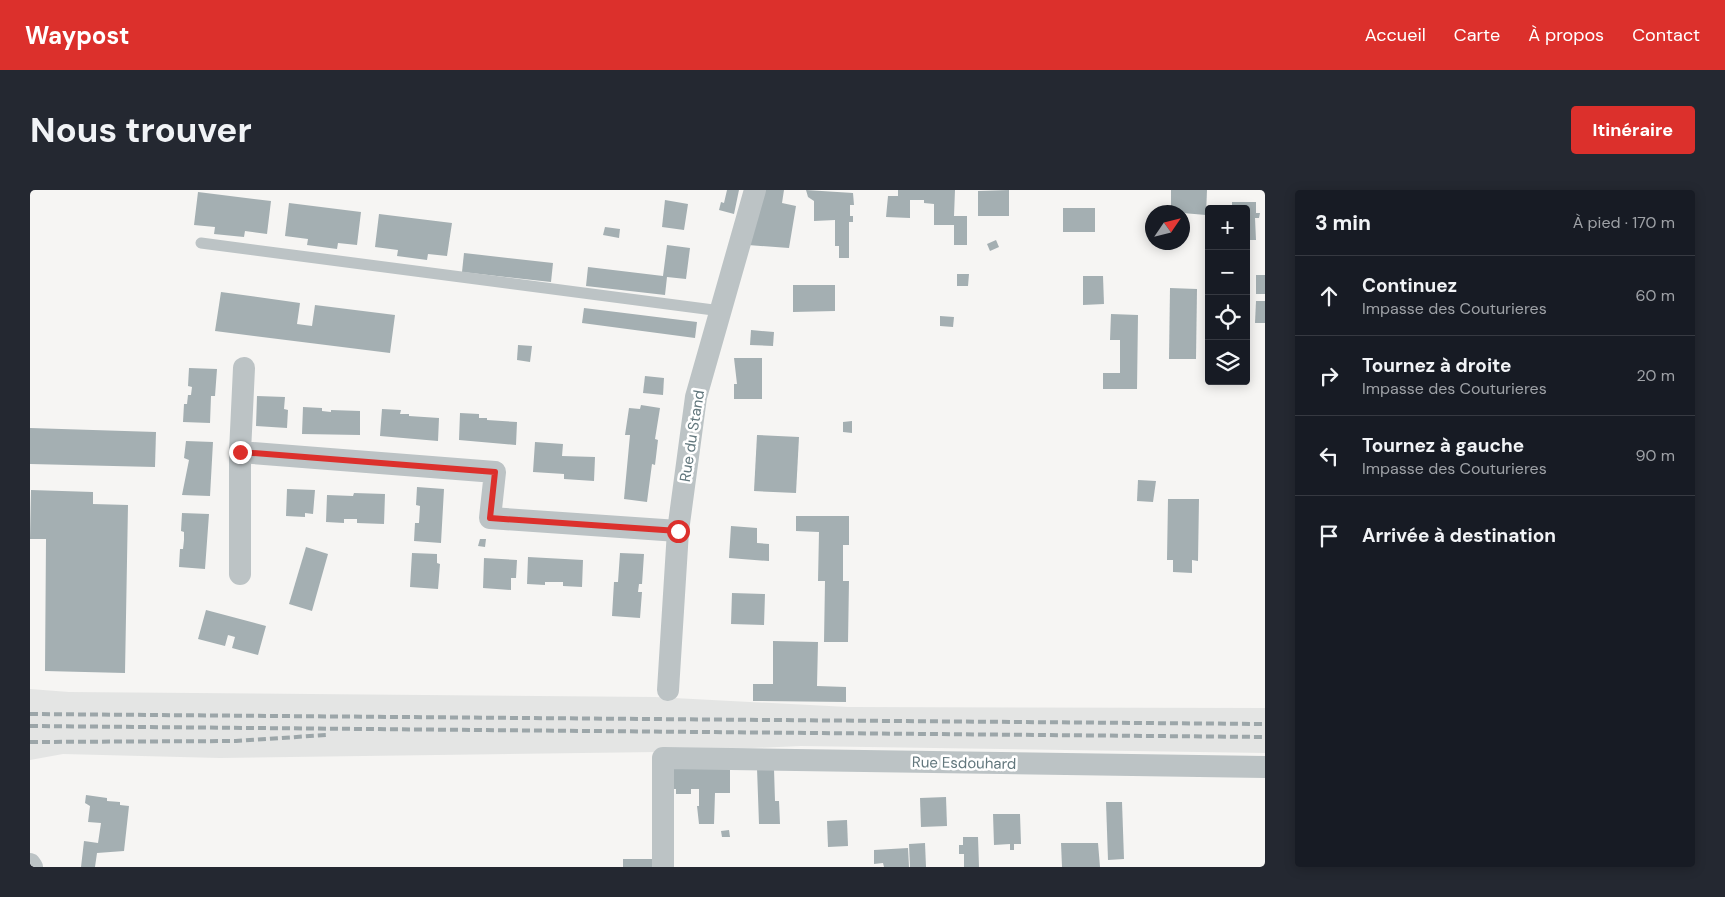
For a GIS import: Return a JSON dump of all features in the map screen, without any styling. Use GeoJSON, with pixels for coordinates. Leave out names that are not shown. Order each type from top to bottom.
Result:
{"type":"FeatureCollection","features":[{"type":"Feature","properties":{"kind":"street","name":"Rue du Stand"},"geometry":{"type":"LineString","coordinates":[[668,690],[678,531],[696,397],[755,190]]}},
{"type":"Feature","properties":{"kind":"street"},"geometry":{"type":"LineString","coordinates":[[240,574],[240,452],[244,368]]}},
{"type":"Feature","properties":{"kind":"street"},"geometry":{"type":"LineString","coordinates":[[240,452],[495,472],[490,518],[678,531]]}},
{"type":"Feature","properties":{"kind":"street","name":"Rue Esdouhard"},"geometry":{"type":"LineString","coordinates":[[663,867],[664,758],[1265,767]]}},
{"type":"Feature","properties":{"kind":"lane"},"geometry":{"type":"LineString","coordinates":[[201,242],[721,311]]}},
{"type":"Feature","properties":{"kind":"shaded area"},"geometry":{"type":"Polygon","coordinates":[[[30,689],[69,692],[655,697],[848,707],[1265,708],[1265,753],[801,746],[657,752],[220,758],[63,754],[30,760],[30,689]]]}},
{"type":"Feature","properties":{"kind":"building"},"geometry":{"type":"Polygon","coordinates":[[[727,190],[739,190],[734,214],[719,210],[721,202],[724,203],[727,190]]]}},
{"type":"Feature","properties":{"kind":"building"},"geometry":{"type":"Polygon","coordinates":[[[763,190],[784,190],[782,203],[796,206],[789,248],[748,245],[763,190]]]}},
{"type":"Feature","properties":{"kind":"building"},"geometry":{"type":"Polygon","coordinates":[[[806,190],[853,193],[854,205],[850,205],[850,216],[853,216],[853,222],[849,222],[849,258],[839,258],[839,246],[835,246],[835,220],[814,221],[814,201],[808,197],[806,190]]]}},
{"type":"Feature","properties":{"kind":"building"},"geometry":{"type":"Polygon","coordinates":[[[898,190],[955,190],[954,216],[967,216],[967,245],[954,245],[954,225],[934,225],[934,204],[924,203],[924,200],[910,200],[910,218],[886,217],[888,196],[898,196],[898,190]]]}},
{"type":"Feature","properties":{"kind":"building"},"geometry":{"type":"Polygon","coordinates":[[[1009,190],[1009,216],[978,216],[978,191],[1009,190]]]}},
{"type":"Feature","properties":{"kind":"building"},"geometry":{"type":"Polygon","coordinates":[[[1171,190],[1207,190],[1205,215],[1190,214],[1190,205],[1171,205],[1171,190]]]}},
{"type":"Feature","properties":{"kind":"building"},"geometry":{"type":"Polygon","coordinates":[[[198,192],[271,201],[267,234],[245,231],[244,237],[214,234],[215,227],[194,225],[198,192]]]}},
{"type":"Feature","properties":{"kind":"building"},"geometry":{"type":"Polygon","coordinates":[[[665,200],[688,204],[684,230],[662,227],[665,200]]]}},
{"type":"Feature","properties":{"kind":"building"},"geometry":{"type":"Polygon","coordinates":[[[1232,202],[1256,202],[1256,213],[1260,213],[1259,218],[1255,218],[1256,240],[1250,240],[1250,205],[1232,205],[1232,202]]]}},
{"type":"Feature","properties":{"kind":"building"},"geometry":{"type":"Polygon","coordinates":[[[289,203],[361,212],[357,245],[338,243],[337,249],[307,245],[308,239],[285,236],[289,203]]]}},
{"type":"Feature","properties":{"kind":"building"},"geometry":{"type":"Polygon","coordinates":[[[1063,208],[1095,208],[1095,232],[1063,232],[1063,208]]]}},
{"type":"Feature","properties":{"kind":"building"},"geometry":{"type":"Polygon","coordinates":[[[379,214],[452,223],[447,256],[428,254],[427,260],[397,256],[398,250],[375,247],[379,214]]]}},
{"type":"Feature","properties":{"kind":"building"},"geometry":{"type":"Polygon","coordinates":[[[605,227],[620,229],[619,238],[603,235],[605,227]]]}},
{"type":"Feature","properties":{"kind":"building"},"geometry":{"type":"Polygon","coordinates":[[[996,240],[999,247],[990,251],[987,244],[996,240]]]}},
{"type":"Feature","properties":{"kind":"building"},"geometry":{"type":"Polygon","coordinates":[[[667,245],[690,248],[686,279],[667,277],[665,295],[586,286],[588,267],[663,276],[667,245]]]}},
{"type":"Feature","properties":{"kind":"building"},"geometry":{"type":"Polygon","coordinates":[[[464,253],[553,263],[551,282],[462,272],[464,253]]]}},
{"type":"Feature","properties":{"kind":"building"},"geometry":{"type":"Polygon","coordinates":[[[957,274],[969,274],[968,286],[957,286],[957,274]]]}},
{"type":"Feature","properties":{"kind":"building"},"geometry":{"type":"Polygon","coordinates":[[[1256,275],[1265,275],[1265,294],[1256,294],[1256,275]]]}},
{"type":"Feature","properties":{"kind":"building"},"geometry":{"type":"Polygon","coordinates":[[[1083,276],[1103,276],[1104,304],[1083,305],[1083,276]]]}},
{"type":"Feature","properties":{"kind":"building"},"geometry":{"type":"Polygon","coordinates":[[[793,285],[835,285],[835,311],[793,312],[793,285]]]}},
{"type":"Feature","properties":{"kind":"building"},"geometry":{"type":"Polygon","coordinates":[[[1170,288],[1197,289],[1196,359],[1169,359],[1170,288]]]}},
{"type":"Feature","properties":{"kind":"building"},"geometry":{"type":"Polygon","coordinates":[[[221,292],[300,303],[297,324],[312,326],[315,305],[395,315],[390,353],[215,331],[221,292]]]}},
{"type":"Feature","properties":{"kind":"building"},"geometry":{"type":"Polygon","coordinates":[[[1256,301],[1265,301],[1265,323],[1255,323],[1256,301]]]}},
{"type":"Feature","properties":{"kind":"building"},"geometry":{"type":"Polygon","coordinates":[[[584,308],[697,322],[695,338],[582,323],[584,308]]]}},
{"type":"Feature","properties":{"kind":"building"},"geometry":{"type":"Polygon","coordinates":[[[1111,314],[1138,315],[1137,389],[1103,389],[1103,373],[1120,373],[1120,340],[1110,340],[1111,314]]]}},
{"type":"Feature","properties":{"kind":"building"},"geometry":{"type":"Polygon","coordinates":[[[940,316],[954,317],[953,327],[940,326],[940,316]]]}},
{"type":"Feature","properties":{"kind":"building"},"geometry":{"type":"Polygon","coordinates":[[[751,330],[774,332],[773,346],[750,345],[751,330]]]}},
{"type":"Feature","properties":{"kind":"building"},"geometry":{"type":"Polygon","coordinates":[[[518,345],[532,346],[530,362],[517,360],[518,345]]]}},
{"type":"Feature","properties":{"kind":"building"},"geometry":{"type":"Polygon","coordinates":[[[734,358],[762,358],[762,399],[734,399],[734,384],[737,384],[734,358]]]}},
{"type":"Feature","properties":{"kind":"building"},"geometry":{"type":"Polygon","coordinates":[[[189,368],[217,369],[215,396],[211,396],[210,423],[183,422],[184,404],[187,404],[188,395],[191,395],[192,387],[188,386],[189,368]]]}},
{"type":"Feature","properties":{"kind":"building"},"geometry":{"type":"Polygon","coordinates":[[[645,376],[664,378],[663,395],[643,393],[645,376]]]}},
{"type":"Feature","properties":{"kind":"building"},"geometry":{"type":"Polygon","coordinates":[[[257,396],[285,397],[284,409],[288,410],[287,428],[256,426],[257,396]]]}},
{"type":"Feature","properties":{"kind":"building"},"geometry":{"type":"Polygon","coordinates":[[[641,405],[660,408],[655,439],[658,440],[655,465],[652,464],[647,502],[624,499],[630,435],[625,435],[629,408],[640,409],[641,405]]]}},
{"type":"Feature","properties":{"kind":"building"},"geometry":{"type":"Polygon","coordinates":[[[303,407],[322,408],[322,411],[331,412],[331,410],[360,411],[360,435],[302,434],[303,407]]]}},
{"type":"Feature","properties":{"kind":"building"},"geometry":{"type":"Polygon","coordinates":[[[382,409],[401,410],[400,414],[409,414],[409,416],[439,418],[438,441],[380,436],[382,409]]]}},
{"type":"Feature","properties":{"kind":"building"},"geometry":{"type":"Polygon","coordinates":[[[460,413],[479,414],[479,418],[487,418],[487,420],[517,422],[516,445],[459,440],[460,413]]]}},
{"type":"Feature","properties":{"kind":"building"},"geometry":{"type":"Polygon","coordinates":[[[852,421],[852,433],[843,432],[843,422],[852,421]]]}},
{"type":"Feature","properties":{"kind":"building"},"geometry":{"type":"Polygon","coordinates":[[[30,428],[156,432],[155,467],[30,464],[30,428]]]}},
{"type":"Feature","properties":{"kind":"building"},"geometry":{"type":"Polygon","coordinates":[[[757,435],[799,437],[796,493],[754,491],[757,435]]]}},
{"type":"Feature","properties":{"kind":"building"},"geometry":{"type":"Polygon","coordinates":[[[186,441],[213,442],[210,496],[182,495],[189,460],[184,458],[186,441]]]}},
{"type":"Feature","properties":{"kind":"building"},"geometry":{"type":"Polygon","coordinates":[[[535,442],[563,444],[562,456],[595,457],[594,481],[564,479],[564,474],[533,472],[535,442]]]}},
{"type":"Feature","properties":{"kind":"building"},"geometry":{"type":"Polygon","coordinates":[[[1138,480],[1156,481],[1153,502],[1137,501],[1138,480]]]}},
{"type":"Feature","properties":{"kind":"building"},"geometry":{"type":"Polygon","coordinates":[[[417,487],[444,489],[441,543],[414,541],[415,523],[419,523],[420,506],[416,505],[417,487]]]}},
{"type":"Feature","properties":{"kind":"building"},"geometry":{"type":"Polygon","coordinates":[[[287,489],[315,490],[313,514],[305,513],[305,517],[286,516],[287,489]]]}},
{"type":"Feature","properties":{"kind":"building"},"geometry":{"type":"Polygon","coordinates":[[[31,490],[93,492],[93,504],[128,505],[125,673],[45,671],[46,539],[30,539],[31,490]]]}},
{"type":"Feature","properties":{"kind":"building"},"geometry":{"type":"Polygon","coordinates":[[[354,493],[385,494],[384,524],[357,523],[357,519],[344,519],[344,523],[326,522],[327,495],[353,496],[354,493]]]}},
{"type":"Feature","properties":{"kind":"building"},"geometry":{"type":"Polygon","coordinates":[[[1168,499],[1199,499],[1198,561],[1192,560],[1192,573],[1173,572],[1173,560],[1167,560],[1168,499]]]}},
{"type":"Feature","properties":{"kind":"building"},"geometry":{"type":"Polygon","coordinates":[[[182,513],[209,514],[205,569],[179,567],[180,549],[183,549],[184,540],[184,532],[181,531],[182,513]]]}},
{"type":"Feature","properties":{"kind":"building"},"geometry":{"type":"Polygon","coordinates":[[[796,516],[849,516],[849,545],[843,545],[843,581],[849,581],[848,642],[824,642],[825,581],[818,581],[819,532],[796,531],[796,516]]]}},
{"type":"Feature","properties":{"kind":"building"},"geometry":{"type":"Polygon","coordinates":[[[731,526],[757,528],[757,543],[769,544],[769,561],[729,558],[731,526]]]}},
{"type":"Feature","properties":{"kind":"building"},"geometry":{"type":"Polygon","coordinates":[[[480,539],[486,539],[485,547],[478,546],[480,539]]]}},
{"type":"Feature","properties":{"kind":"building"},"geometry":{"type":"Polygon","coordinates":[[[306,547],[328,554],[312,611],[289,604],[306,547]]]}},
{"type":"Feature","properties":{"kind":"building"},"geometry":{"type":"Polygon","coordinates":[[[412,553],[437,554],[437,563],[440,564],[438,589],[410,587],[412,553]]]}},
{"type":"Feature","properties":{"kind":"building"},"geometry":{"type":"Polygon","coordinates":[[[620,553],[644,554],[642,584],[639,584],[638,592],[642,592],[640,618],[612,616],[614,582],[618,582],[620,553]]]}},
{"type":"Feature","properties":{"kind":"building"},"geometry":{"type":"Polygon","coordinates":[[[528,557],[583,560],[582,587],[563,586],[563,582],[545,582],[545,585],[527,584],[528,557]]]}},
{"type":"Feature","properties":{"kind":"building"},"geometry":{"type":"Polygon","coordinates":[[[484,558],[517,560],[516,578],[511,578],[511,590],[483,588],[484,558]]]}},
{"type":"Feature","properties":{"kind":"building"},"geometry":{"type":"Polygon","coordinates":[[[732,593],[765,594],[764,625],[731,624],[732,593]]]}},
{"type":"Feature","properties":{"kind":"building"},"geometry":{"type":"Polygon","coordinates":[[[206,610],[266,626],[258,655],[232,648],[235,637],[228,635],[225,646],[198,639],[206,610]]]}},
{"type":"Feature","properties":{"kind":"building"},"geometry":{"type":"Polygon","coordinates":[[[773,641],[818,642],[817,686],[846,687],[846,702],[753,701],[753,684],[773,684],[773,641]]]}},
{"type":"Feature","properties":{"kind":"building"},"geometry":{"type":"Polygon","coordinates":[[[666,768],[730,768],[730,793],[715,793],[714,824],[699,824],[697,806],[699,806],[699,789],[691,789],[691,794],[676,794],[676,789],[666,789],[666,768]]]}},
{"type":"Feature","properties":{"kind":"building"},"geometry":{"type":"Polygon","coordinates":[[[757,768],[774,769],[775,801],[779,801],[780,824],[759,824],[757,768]]]}},
{"type":"Feature","properties":{"kind":"building"},"geometry":{"type":"Polygon","coordinates":[[[86,795],[107,798],[107,801],[120,802],[120,805],[129,806],[124,851],[97,853],[95,867],[81,867],[84,841],[98,843],[101,823],[88,822],[90,806],[85,803],[86,795]]]}},
{"type":"Feature","properties":{"kind":"building"},"geometry":{"type":"Polygon","coordinates":[[[946,797],[947,826],[921,827],[920,798],[946,797]]]}},
{"type":"Feature","properties":{"kind":"building"},"geometry":{"type":"Polygon","coordinates":[[[1106,802],[1122,802],[1124,859],[1108,860],[1106,802]]]}},
{"type":"Feature","properties":{"kind":"building"},"geometry":{"type":"Polygon","coordinates":[[[993,814],[1020,814],[1021,844],[1014,844],[1014,850],[1010,850],[1010,844],[994,845],[993,814]]]}},
{"type":"Feature","properties":{"kind":"building"},"geometry":{"type":"Polygon","coordinates":[[[847,820],[848,846],[828,847],[827,821],[847,820]]]}},
{"type":"Feature","properties":{"kind":"building"},"geometry":{"type":"Polygon","coordinates":[[[729,830],[730,837],[722,837],[721,831],[729,830]]]}},
{"type":"Feature","properties":{"kind":"building"},"geometry":{"type":"Polygon","coordinates":[[[963,837],[978,837],[979,867],[964,867],[964,854],[959,854],[959,845],[963,845],[963,837]]]}},
{"type":"Feature","properties":{"kind":"building"},"geometry":{"type":"Polygon","coordinates":[[[925,843],[926,867],[910,867],[909,844],[925,843]]]}},
{"type":"Feature","properties":{"kind":"building"},"geometry":{"type":"Polygon","coordinates":[[[1061,843],[1098,843],[1100,867],[1062,867],[1061,843]]]}},
{"type":"Feature","properties":{"kind":"building"},"geometry":{"type":"Polygon","coordinates":[[[908,848],[909,867],[884,867],[883,863],[874,864],[874,850],[908,848]]]}},
{"type":"Feature","properties":{"kind":"building"},"geometry":{"type":"Polygon","coordinates":[[[623,859],[652,859],[652,867],[623,867],[623,859]]]}},
{"type":"Feature","properties":{"kind":"railway"},"geometry":{"type":"LineString","coordinates":[[30,714],[1265,724]]}},
{"type":"Feature","properties":{"kind":"railway"},"geometry":{"type":"LineString","coordinates":[[30,726],[1265,737]]}},
{"type":"Feature","properties":{"kind":"railway"},"geometry":{"type":"LineString","coordinates":[[30,742],[236,741],[326,735]]}},
{"type":"Feature","properties":{"kind":"route"},"geometry":{"type":"LineString","coordinates":[[240,452],[495,472],[490,518],[678,531]]}}]}
